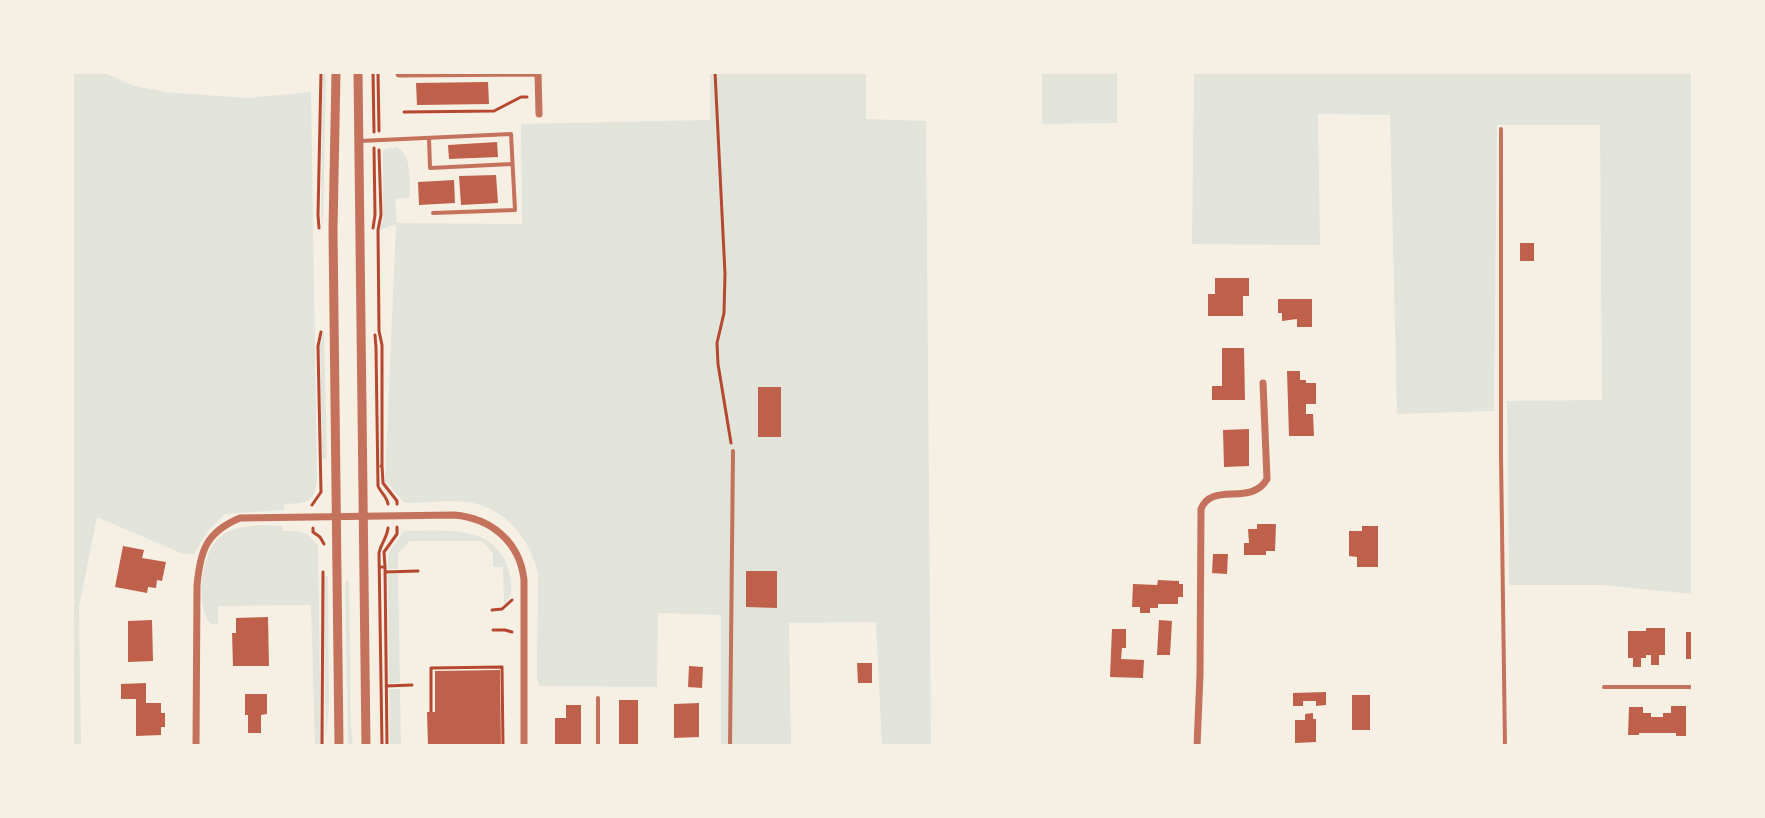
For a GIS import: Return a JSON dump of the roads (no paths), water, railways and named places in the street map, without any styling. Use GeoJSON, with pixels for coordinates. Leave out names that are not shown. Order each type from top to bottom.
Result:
{"type":"FeatureCollection","features":[{"type":"Feature","properties":{"kind":"street"},"geometry":{"type":"LineString","coordinates":[[336,72],[333,230],[339,746]]}},
{"type":"Feature","properties":{"kind":"street"},"geometry":{"type":"LineString","coordinates":[[358,72],[366,746]]}},
{"type":"Feature","properties":{"kind":"street"},"geometry":{"type":"LineString","coordinates":[[399,74],[538,72],[539,114]]}},
{"type":"Feature","properties":{"kind":"street"},"geometry":{"type":"LineString","coordinates":[[1197,746],[1201,509],[1203,502],[1213,496],[1251,493],[1263,487],[1267,479],[1263,383]]}},
{"type":"Feature","properties":{"kind":"street"},"geometry":{"type":"LineString","coordinates":[[196,746],[197,586],[203,549],[214,533],[240,518],[467,516],[498,531],[514,549],[522,568],[524,746]]}},
{"type":"Feature","properties":{"kind":"lane"},"geometry":{"type":"LineString","coordinates":[[1501,129],[1505,746]]}},
{"type":"Feature","properties":{"kind":"lane"},"geometry":{"type":"LineString","coordinates":[[360,141],[511,134],[515,210],[433,213]]}},
{"type":"Feature","properties":{"kind":"lane"},"geometry":{"type":"LineString","coordinates":[[429,138],[430,168],[512,164]]}},
{"type":"Feature","properties":{"kind":"lane"},"geometry":{"type":"LineString","coordinates":[[730,746],[733,451]]}},
{"type":"Feature","properties":{"kind":"lane"},"geometry":{"type":"LineString","coordinates":[[1604,687],[1693,687]]}},
{"type":"Feature","properties":{"kind":"lane"},"geometry":{"type":"LineString","coordinates":[[598,698],[598,746]]}}]}
